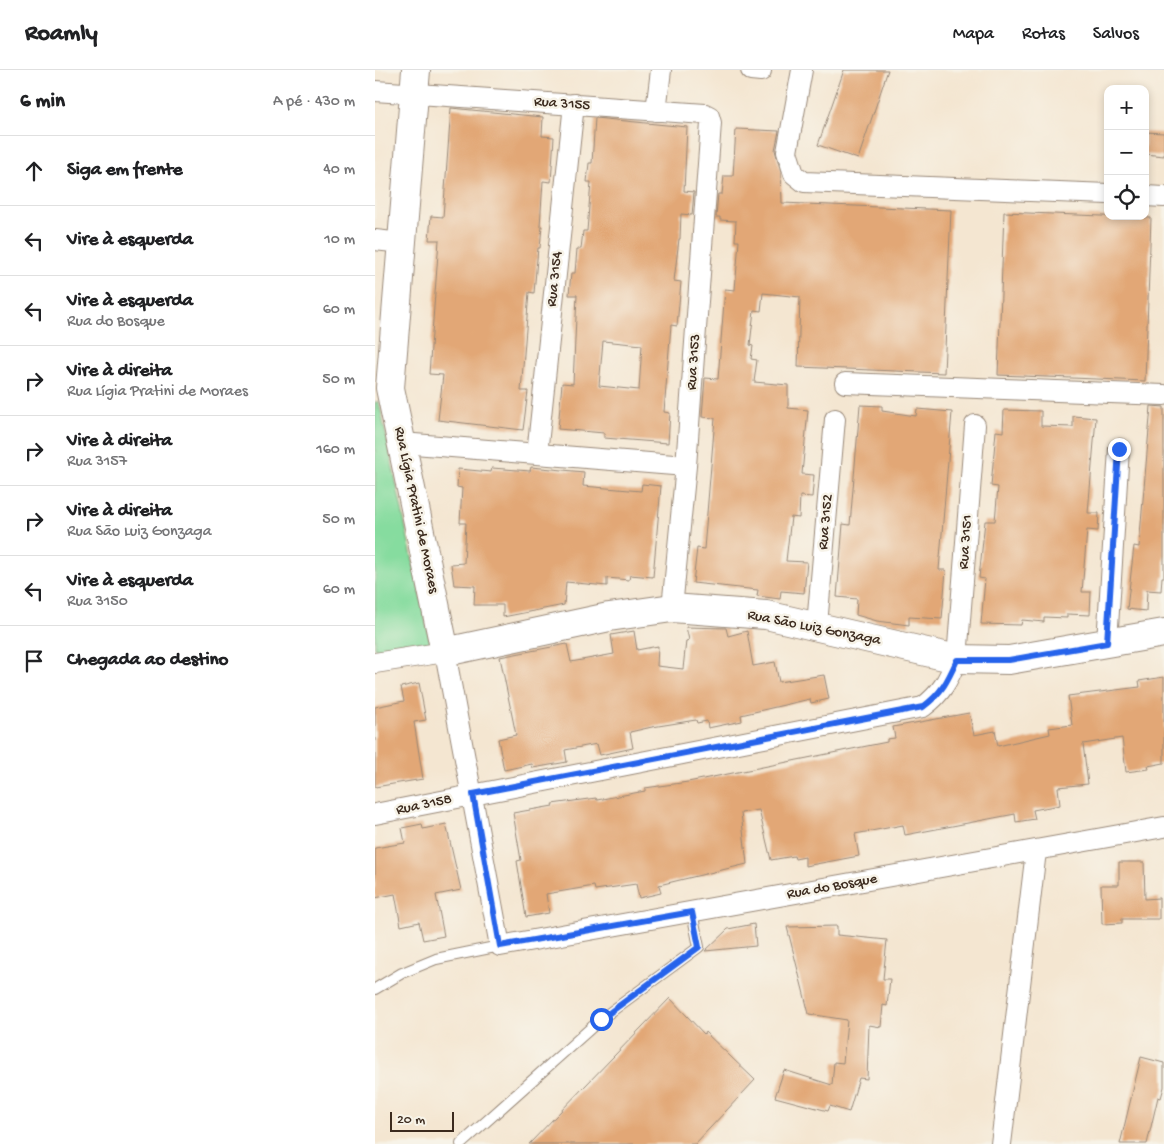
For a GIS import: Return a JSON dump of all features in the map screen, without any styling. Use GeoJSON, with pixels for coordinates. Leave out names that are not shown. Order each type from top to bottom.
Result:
{"type":"FeatureCollection","features":[{"type":"Feature","properties":{"kind":"street"},"geometry":{"type":"LineString","coordinates":[[656,110],[661,70]]}},
{"type":"Feature","properties":{"kind":"street"},"geometry":{"type":"LineString","coordinates":[[802,70],[787,152],[794,174],[804,182],[1104,194]]}},
{"type":"Feature","properties":{"kind":"street","name":"Rua 3155"},"geometry":{"type":"LineString","coordinates":[[375,91],[415,82],[574,104],[709,116]]}},
{"type":"Feature","properties":{"kind":"street","name":"Rua Lígia Pratini de Moraes"},"geometry":{"type":"LineString","coordinates":[[415,82],[402,243],[383,387],[402,443],[473,794],[500,946]]}},
{"type":"Feature","properties":{"kind":"street","name":"Rua 3154"},"geometry":{"type":"LineString","coordinates":[[537,454],[574,104]]}},
{"type":"Feature","properties":{"kind":"street","name":"Rua 3153"},"geometry":{"type":"LineString","coordinates":[[672,608],[686,466],[711,132],[709,116]]}},
{"type":"Feature","properties":{"kind":"street"},"geometry":{"type":"LineString","coordinates":[[1149,196],[1164,197]]}},
{"type":"Feature","properties":{"kind":"street"},"geometry":{"type":"LineString","coordinates":[[375,240],[402,243]]}},
{"type":"Feature","properties":{"kind":"street"},"geometry":{"type":"LineString","coordinates":[[845,384],[1164,395]]}},
{"type":"Feature","properties":{"kind":"street","name":"Rua 3152"},"geometry":{"type":"LineString","coordinates":[[817,625],[835,419]]}},
{"type":"Feature","properties":{"kind":"street","name":"Rua 3151"},"geometry":{"type":"LineString","coordinates":[[473,794],[923,707],[939,696],[947,684],[957,660],[975,425]]}},
{"type":"Feature","properties":{"kind":"street"},"geometry":{"type":"LineString","coordinates":[[402,443],[686,466]]}},
{"type":"Feature","properties":{"kind":"street"},"geometry":{"type":"LineString","coordinates":[[1107,643],[1119,449]]}},
{"type":"Feature","properties":{"kind":"street","name":"Rua São Luiz Gonzaga"},"geometry":{"type":"LineString","coordinates":[[375,663],[445,652],[609,617],[672,608],[766,615],[817,625],[957,660],[1009,660],[1164,633]]}},
{"type":"Feature","properties":{"kind":"street","name":"Rua 3158"},"geometry":{"type":"LineString","coordinates":[[375,814],[473,794]]}},
{"type":"Feature","properties":{"kind":"street","name":"Rua do Bosque"},"geometry":{"type":"LineString","coordinates":[[500,946],[1037,851],[1164,826]]}},
{"type":"Feature","properties":{"kind":"street"},"geometry":{"type":"LineString","coordinates":[[1001,1144],[1037,851]]}},
{"type":"Feature","properties":{"kind":"lane"},"geometry":{"type":"LineString","coordinates":[[461,1144],[601,1019],[699,947],[692,912]]}},
{"type":"Feature","properties":{"kind":"lane"},"geometry":{"type":"LineString","coordinates":[[375,989],[402,973],[436,959],[500,946]]}},
{"type":"Feature","properties":{"kind":"green space"},"geometry":{"type":"Polygon","coordinates":[[[375,402],[379,402],[431,646],[385,656],[375,648],[375,402]]]}},
{"type":"Feature","properties":{"kind":"building"},"geometry":{"type":"Polygon","coordinates":[[[844,70],[888,70],[858,159],[818,145],[844,70]]]}},
{"type":"Feature","properties":{"kind":"building"},"geometry":{"type":"Polygon","coordinates":[[[451,108],[543,117],[542,136],[554,137],[551,182],[543,181],[540,226],[542,226],[534,293],[529,292],[521,391],[528,391],[523,430],[438,420],[443,375],[429,374],[439,240],[429,240],[431,216],[443,217],[451,108]]]}},
{"type":"Feature","properties":{"kind":"building"},"geometry":{"type":"Polygon","coordinates":[[[595,118],[687,127],[684,191],[694,192],[692,215],[681,214],[680,239],[674,281],[681,282],[677,326],[671,325],[664,412],[670,413],[668,443],[604,438],[604,433],[558,429],[562,383],[573,384],[577,295],[569,295],[571,273],[575,273],[577,249],[581,249],[583,231],[587,231],[591,182],[587,182],[589,163],[592,163],[595,118]],[[603,341],[599,386],[639,390],[642,345],[603,341]]]}},
{"type":"Feature","properties":{"kind":"building"},"geometry":{"type":"Polygon","coordinates":[[[736,129],[779,131],[775,150],[781,172],[782,203],[951,210],[944,373],[798,367],[800,297],[763,293],[761,311],[754,310],[750,345],[753,346],[751,359],[757,360],[754,382],[788,385],[788,408],[808,410],[802,474],[814,475],[812,497],[800,496],[799,518],[791,517],[786,561],[807,562],[804,593],[781,591],[780,599],[757,596],[758,590],[693,583],[697,548],[704,549],[715,418],[702,417],[705,378],[718,379],[725,289],[735,290],[739,241],[735,241],[736,221],[720,220],[720,217],[716,217],[718,194],[722,194],[724,176],[733,176],[736,129]]]}},
{"type":"Feature","properties":{"kind":"building"},"geometry":{"type":"Polygon","coordinates":[[[1149,132],[1164,133],[1164,156],[1149,154],[1149,132]]]}},
{"type":"Feature","properties":{"kind":"building"},"geometry":{"type":"Polygon","coordinates":[[[1004,212],[1104,216],[1104,220],[1149,220],[1151,218],[1145,381],[998,375],[1004,212]]]}},
{"type":"Feature","properties":{"kind":"building"},"geometry":{"type":"Polygon","coordinates":[[[860,405],[882,406],[882,411],[916,416],[917,409],[952,412],[939,570],[946,570],[942,619],[909,617],[909,625],[877,621],[856,615],[857,599],[837,597],[843,524],[850,525],[860,405]]]}},
{"type":"Feature","properties":{"kind":"building"},"geometry":{"type":"Polygon","coordinates":[[[1151,406],[1164,407],[1164,577],[1162,577],[1161,591],[1147,590],[1146,611],[1127,609],[1134,546],[1139,547],[1151,406]]]}},
{"type":"Feature","properties":{"kind":"building"},"geometry":{"type":"Polygon","coordinates":[[[1004,410],[1041,411],[1041,426],[1073,427],[1073,416],[1096,418],[1088,513],[1099,513],[1098,531],[1087,530],[1082,592],[1091,592],[1090,615],[1067,614],[1067,618],[1044,617],[1044,622],[1022,620],[1021,625],[981,624],[985,579],[979,578],[985,521],[995,521],[998,487],[991,486],[996,431],[1003,432],[1004,410]]]}},
{"type":"Feature","properties":{"kind":"building"},"geometry":{"type":"Polygon","coordinates":[[[531,467],[584,472],[583,486],[641,491],[642,484],[661,486],[653,577],[630,575],[629,580],[607,578],[607,586],[566,582],[564,605],[503,617],[503,605],[474,605],[475,586],[454,585],[451,564],[464,563],[466,523],[460,523],[462,488],[457,487],[458,469],[491,472],[492,468],[530,471],[531,467]]]}},
{"type":"Feature","properties":{"kind":"building"},"geometry":{"type":"Polygon","coordinates":[[[686,627],[726,628],[728,636],[747,631],[753,666],[775,662],[779,682],[824,675],[829,699],[811,703],[810,699],[741,715],[742,721],[708,728],[707,721],[697,723],[696,720],[652,727],[630,732],[633,748],[600,755],[597,744],[565,750],[567,762],[533,768],[532,764],[504,770],[498,739],[516,735],[500,657],[567,644],[571,662],[614,654],[611,635],[634,631],[637,650],[658,646],[657,666],[683,669],[686,641],[689,640],[686,627]]]}},
{"type":"Feature","properties":{"kind":"building"},"geometry":{"type":"Polygon","coordinates":[[[1164,677],[1164,763],[1148,766],[1149,769],[1126,772],[1122,738],[1083,744],[1088,784],[1058,787],[1060,805],[1033,810],[1035,819],[1016,822],[1015,814],[905,835],[903,825],[855,834],[859,856],[805,866],[805,857],[795,859],[794,856],[771,860],[759,810],[741,813],[747,864],[659,885],[661,893],[639,898],[636,884],[595,890],[594,886],[546,894],[549,913],[526,917],[517,861],[521,860],[513,813],[553,806],[552,804],[596,798],[597,800],[645,791],[645,788],[688,782],[887,742],[887,739],[895,738],[893,727],[969,713],[974,735],[995,731],[998,746],[1050,734],[1049,728],[1072,725],[1068,696],[1140,687],[1139,681],[1164,677]]]}},
{"type":"Feature","properties":{"kind":"building"},"geometry":{"type":"Polygon","coordinates":[[[419,683],[426,720],[414,722],[423,779],[375,787],[375,707],[404,701],[401,687],[419,683]]]}},
{"type":"Feature","properties":{"kind":"building"},"geometry":{"type":"Polygon","coordinates":[[[422,824],[423,829],[446,824],[461,890],[436,895],[444,936],[423,940],[419,922],[401,926],[395,894],[375,898],[375,848],[405,843],[402,828],[422,824]]]}},
{"type":"Feature","properties":{"kind":"building"},"geometry":{"type":"Polygon","coordinates":[[[1119,862],[1144,862],[1145,899],[1159,898],[1159,919],[1122,919],[1122,923],[1102,924],[1101,885],[1119,885],[1119,862]]]}},
{"type":"Feature","properties":{"kind":"building"},"geometry":{"type":"Polygon","coordinates":[[[754,924],[756,946],[705,951],[728,929],[754,924]]]}},
{"type":"Feature","properties":{"kind":"building"},"geometry":{"type":"Polygon","coordinates":[[[837,926],[837,935],[887,940],[883,979],[890,979],[887,1006],[883,1005],[881,1027],[869,1025],[867,1079],[859,1078],[849,1112],[830,1106],[828,1111],[775,1097],[784,1070],[832,1085],[834,1062],[843,1063],[847,1020],[809,1014],[787,927],[837,926]]]}},
{"type":"Feature","properties":{"kind":"building"},"geometry":{"type":"Polygon","coordinates":[[[670,998],[704,1034],[705,1032],[755,1080],[695,1144],[529,1144],[670,998]]]}},
{"type":"Feature","properties":{"kind":"building"},"geometry":{"type":"Polygon","coordinates":[[[1141,1057],[1164,1063],[1164,1087],[1161,1098],[1158,1097],[1147,1144],[1120,1144],[1141,1057]]]}},
{"type":"Feature","properties":{"kind":"route"},"geometry":{"type":"LineString","coordinates":[[601,1019],[699,947],[692,912],[500,946],[473,794],[923,707],[939,696],[947,684],[957,660],[1009,660],[1107,643],[1119,449]]}}]}
